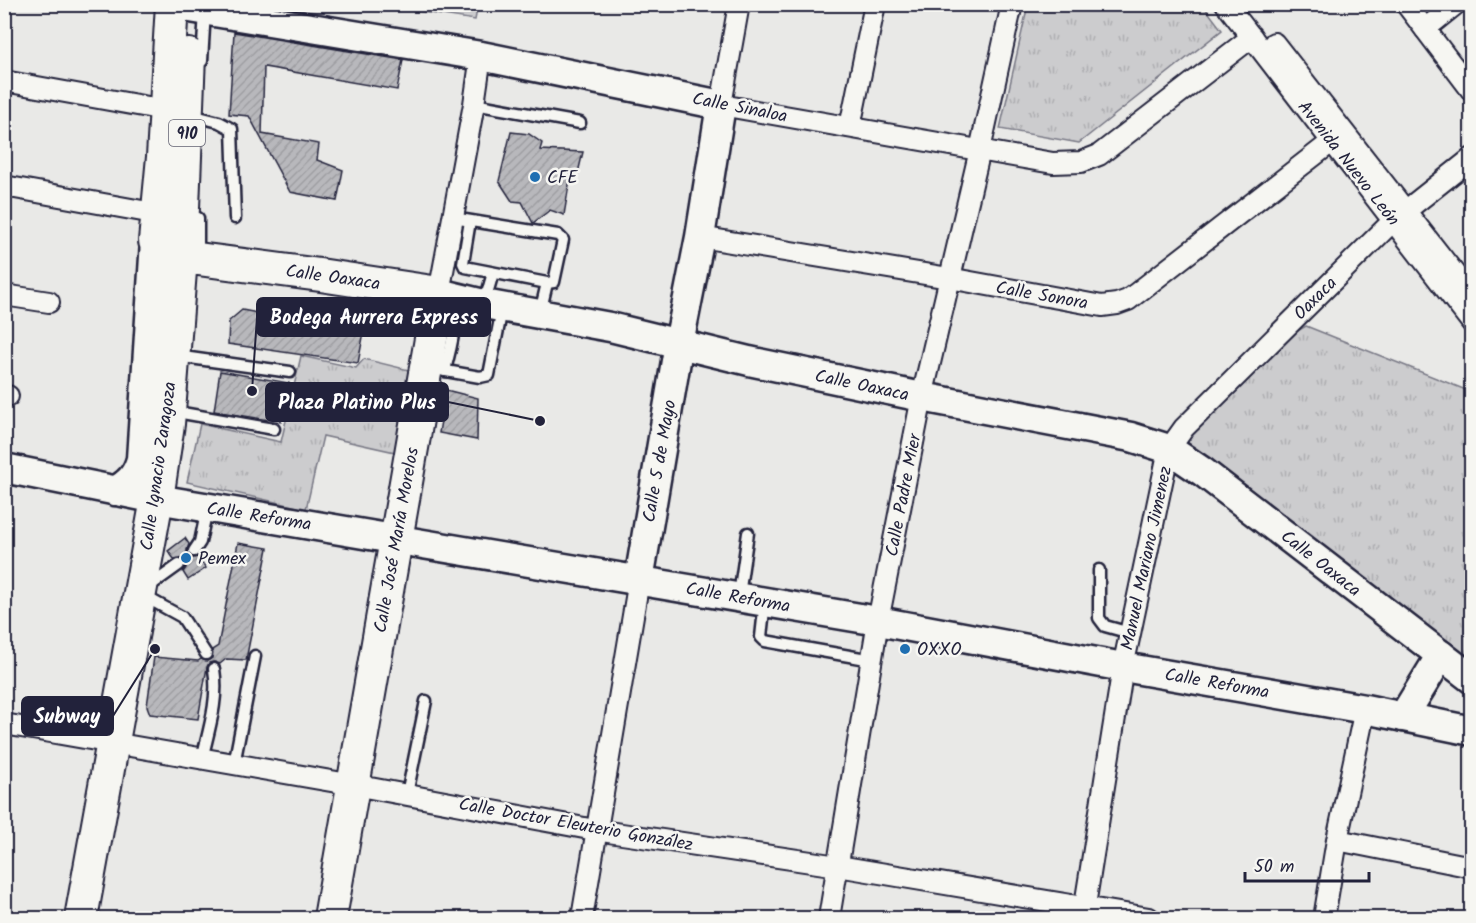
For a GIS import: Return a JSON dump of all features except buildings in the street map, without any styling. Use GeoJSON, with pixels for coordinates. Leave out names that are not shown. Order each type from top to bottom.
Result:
{"type":"FeatureCollection","features":[{"type":"Feature","properties":{"kind":"main road","name":"910"},"geometry":{"type":"LineString","coordinates":[[189,7],[190,115]]}},
{"type":"Feature","properties":{"kind":"main road","name":"Calle Ignacio Zaragoza"},"geometry":{"type":"LineString","coordinates":[[81,918],[156,499],[169,410],[173,356],[171,253],[190,115]]}},
{"type":"Feature","properties":{"kind":"main road","name":"Calle Ignacio Zaragoza"},"geometry":{"type":"LineString","coordinates":[[171,253],[190,115]]}},
{"type":"Feature","properties":{"kind":"main road","name":"Calle Oaxaca"},"geometry":{"type":"LineString","coordinates":[[171,253],[439,293]]}},
{"type":"Feature","properties":{"kind":"main road","name":"Calle José María Morelos"},"geometry":{"type":"LineString","coordinates":[[330,918],[396,538],[436,370],[439,293]]}},
{"type":"Feature","properties":{"kind":"street","name":"Calle 5 de Mayo"},"geometry":{"type":"LineString","coordinates":[[582,918],[595,830],[739,4]]}},
{"type":"Feature","properties":{"kind":"street"},"geometry":{"type":"LineString","coordinates":[[850,127],[875,4]]}},
{"type":"Feature","properties":{"kind":"street","name":"Calle Padre Mier"},"geometry":{"type":"LineString","coordinates":[[829,918],[878,621],[922,397],[1012,4]]}},
{"type":"Feature","properties":{"kind":"street","name":"Avenida Nuevo León"},"geometry":{"type":"LineString","coordinates":[[1226,4],[1253,28],[1466,297],[1472,322]]}},
{"type":"Feature","properties":{"kind":"street"},"geometry":{"type":"LineString","coordinates":[[1406,4],[1472,91]]}},
{"type":"Feature","properties":{"kind":"street"},"geometry":{"type":"LineString","coordinates":[[1425,29],[1456,4]]}},
{"type":"Feature","properties":{"kind":"street","name":"Calle Sinaloa"},"geometry":{"type":"LineString","coordinates":[[189,7],[481,56],[689,98],[719,118],[850,127],[1053,163],[1074,163],[1093,159],[1253,28]]}},
{"type":"Feature","properties":{"kind":"street","name":"Calle José María Morelos"},"geometry":{"type":"LineString","coordinates":[[439,293],[462,220],[481,56]]}},
{"type":"Feature","properties":{"kind":"street"},"geometry":{"type":"LineString","coordinates":[[4,81],[190,115]]}},
{"type":"Feature","properties":{"kind":"street","name":"Calle Sonora"},"geometry":{"type":"LineString","coordinates":[[700,237],[1102,306],[1117,304],[1128,300],[1337,136]]}},
{"type":"Feature","properties":{"kind":"street","name":"Oaxaca"},"geometry":{"type":"LineString","coordinates":[[1169,449],[1184,428],[1400,216],[1472,158]]}},
{"type":"Feature","properties":{"kind":"street"},"geometry":{"type":"LineString","coordinates":[[4,186],[171,253]]}},
{"type":"Feature","properties":{"kind":"street","name":"Calle Ignacio Zaragoza"},"geometry":{"type":"LineString","coordinates":[[115,491],[138,471],[141,459],[171,253]]}},
{"type":"Feature","properties":{"kind":"street","name":"Calle Oaxaca"},"geometry":{"type":"LineString","coordinates":[[439,293],[610,327],[749,362],[1131,437],[1169,449],[1203,472],[1472,679]]}},
{"type":"Feature","properties":{"kind":"street"},"geometry":{"type":"LineString","coordinates":[[4,295],[49,302]]}},
{"type":"Feature","properties":{"kind":"street","name":"Manuel Mariano Jimenez"},"geometry":{"type":"LineString","coordinates":[[1084,913],[1123,667],[1169,449]]}},
{"type":"Feature","properties":{"kind":"street","name":"Calle Reforma"},"geometry":{"type":"LineString","coordinates":[[4,468],[156,499],[878,621],[1365,709],[1472,731]]}},
{"type":"Feature","properties":{"kind":"street"},"geometry":{"type":"LineString","coordinates":[[1403,717],[1442,656]]}},
{"type":"Feature","properties":{"kind":"street"},"geometry":{"type":"LineString","coordinates":[[1324,918],[1337,840],[1365,709]]}},
{"type":"Feature","properties":{"kind":"street","name":"Calle Doctor Eleuterio González"},"geometry":{"type":"LineString","coordinates":[[4,724],[406,794],[595,830],[838,866],[1084,913],[1149,918]]}},
{"type":"Feature","properties":{"kind":"street"},"geometry":{"type":"LineString","coordinates":[[1337,840],[1472,867]]}},
{"type":"Feature","properties":{"kind":"lane"},"geometry":{"type":"LineString","coordinates":[[189,7],[202,70]]}},
{"type":"Feature","properties":{"kind":"lane"},"geometry":{"type":"LineString","coordinates":[[474,104],[580,123]]}},
{"type":"Feature","properties":{"kind":"lane"},"geometry":{"type":"LineString","coordinates":[[190,115],[219,122],[232,129],[236,218]]}},
{"type":"Feature","properties":{"kind":"lane"},"geometry":{"type":"LineString","coordinates":[[171,253],[198,212]]}},
{"type":"Feature","properties":{"kind":"lane"},"geometry":{"type":"LineString","coordinates":[[462,220],[561,237],[563,240],[556,278],[551,284],[493,273],[469,269],[463,263],[462,220]]}},
{"type":"Feature","properties":{"kind":"lane"},"geometry":{"type":"LineString","coordinates":[[436,370],[480,377],[489,375],[492,369],[493,273]]}},
{"type":"Feature","properties":{"kind":"lane"},"geometry":{"type":"LineString","coordinates":[[540,313],[547,283]]}},
{"type":"Feature","properties":{"kind":"lane"},"geometry":{"type":"LineString","coordinates":[[173,356],[290,372]]}},
{"type":"Feature","properties":{"kind":"lane"},"geometry":{"type":"LineString","coordinates":[[169,410],[274,429]]}},
{"type":"Feature","properties":{"kind":"lane"},"geometry":{"type":"LineString","coordinates":[[194,551],[201,536],[207,507]]}},
{"type":"Feature","properties":{"kind":"lane"},"geometry":{"type":"LineString","coordinates":[[748,533],[752,599],[761,637],[765,641],[872,660]]}},
{"type":"Feature","properties":{"kind":"lane"},"geometry":{"type":"LineString","coordinates":[[179,565],[139,593],[182,617],[206,654]]}},
{"type":"Feature","properties":{"kind":"lane"},"geometry":{"type":"LineString","coordinates":[[1099,570],[1099,618],[1105,626],[1130,633]]}},
{"type":"Feature","properties":{"kind":"lane"},"geometry":{"type":"LineString","coordinates":[[234,764],[255,656]]}},
{"type":"Feature","properties":{"kind":"lane"},"geometry":{"type":"LineString","coordinates":[[202,759],[217,685],[214,669]]}},
{"type":"Feature","properties":{"kind":"lane"},"geometry":{"type":"LineString","coordinates":[[406,794],[426,701]]}},
{"type":"Feature","properties":{"kind":"green space"},"geometry":{"type":"Polygon","coordinates":[[[376,5],[478,5],[475,20],[376,5]]]}},
{"type":"Feature","properties":{"kind":"green space"},"geometry":{"type":"Polygon","coordinates":[[[1028,5],[1203,5],[1222,30],[1079,143],[1000,129],[1028,5]]]}},
{"type":"Feature","properties":{"kind":"green space"},"geometry":{"type":"Polygon","coordinates":[[[1306,326],[1471,392],[1471,659],[1186,442],[1188,432],[1294,333],[1306,326]]]}},
{"type":"Feature","properties":{"kind":"green space"},"geometry":{"type":"Polygon","coordinates":[[[301,356],[356,368],[364,359],[413,371],[395,452],[323,436],[306,509],[187,482],[200,424],[281,442],[301,356]]]}},
{"type":"Feature","properties":{"kind":"place","name":"CFE"},"geometry":{"type":"Point","coordinates":[535,177]}},
{"type":"Feature","properties":{"kind":"place","name":"Bodega Aurrera Express"},"geometry":{"type":"Point","coordinates":[252,391]}},
{"type":"Feature","properties":{"kind":"place","name":"Plaza Platino Plus"},"geometry":{"type":"Point","coordinates":[540,421]}},
{"type":"Feature","properties":{"kind":"place","name":"Pemex"},"geometry":{"type":"Point","coordinates":[186,558]}},
{"type":"Feature","properties":{"kind":"place","name":"Subway"},"geometry":{"type":"Point","coordinates":[155,649]}},
{"type":"Feature","properties":{"kind":"place","name":"OXXO"},"geometry":{"type":"Point","coordinates":[905,649]}}]}
